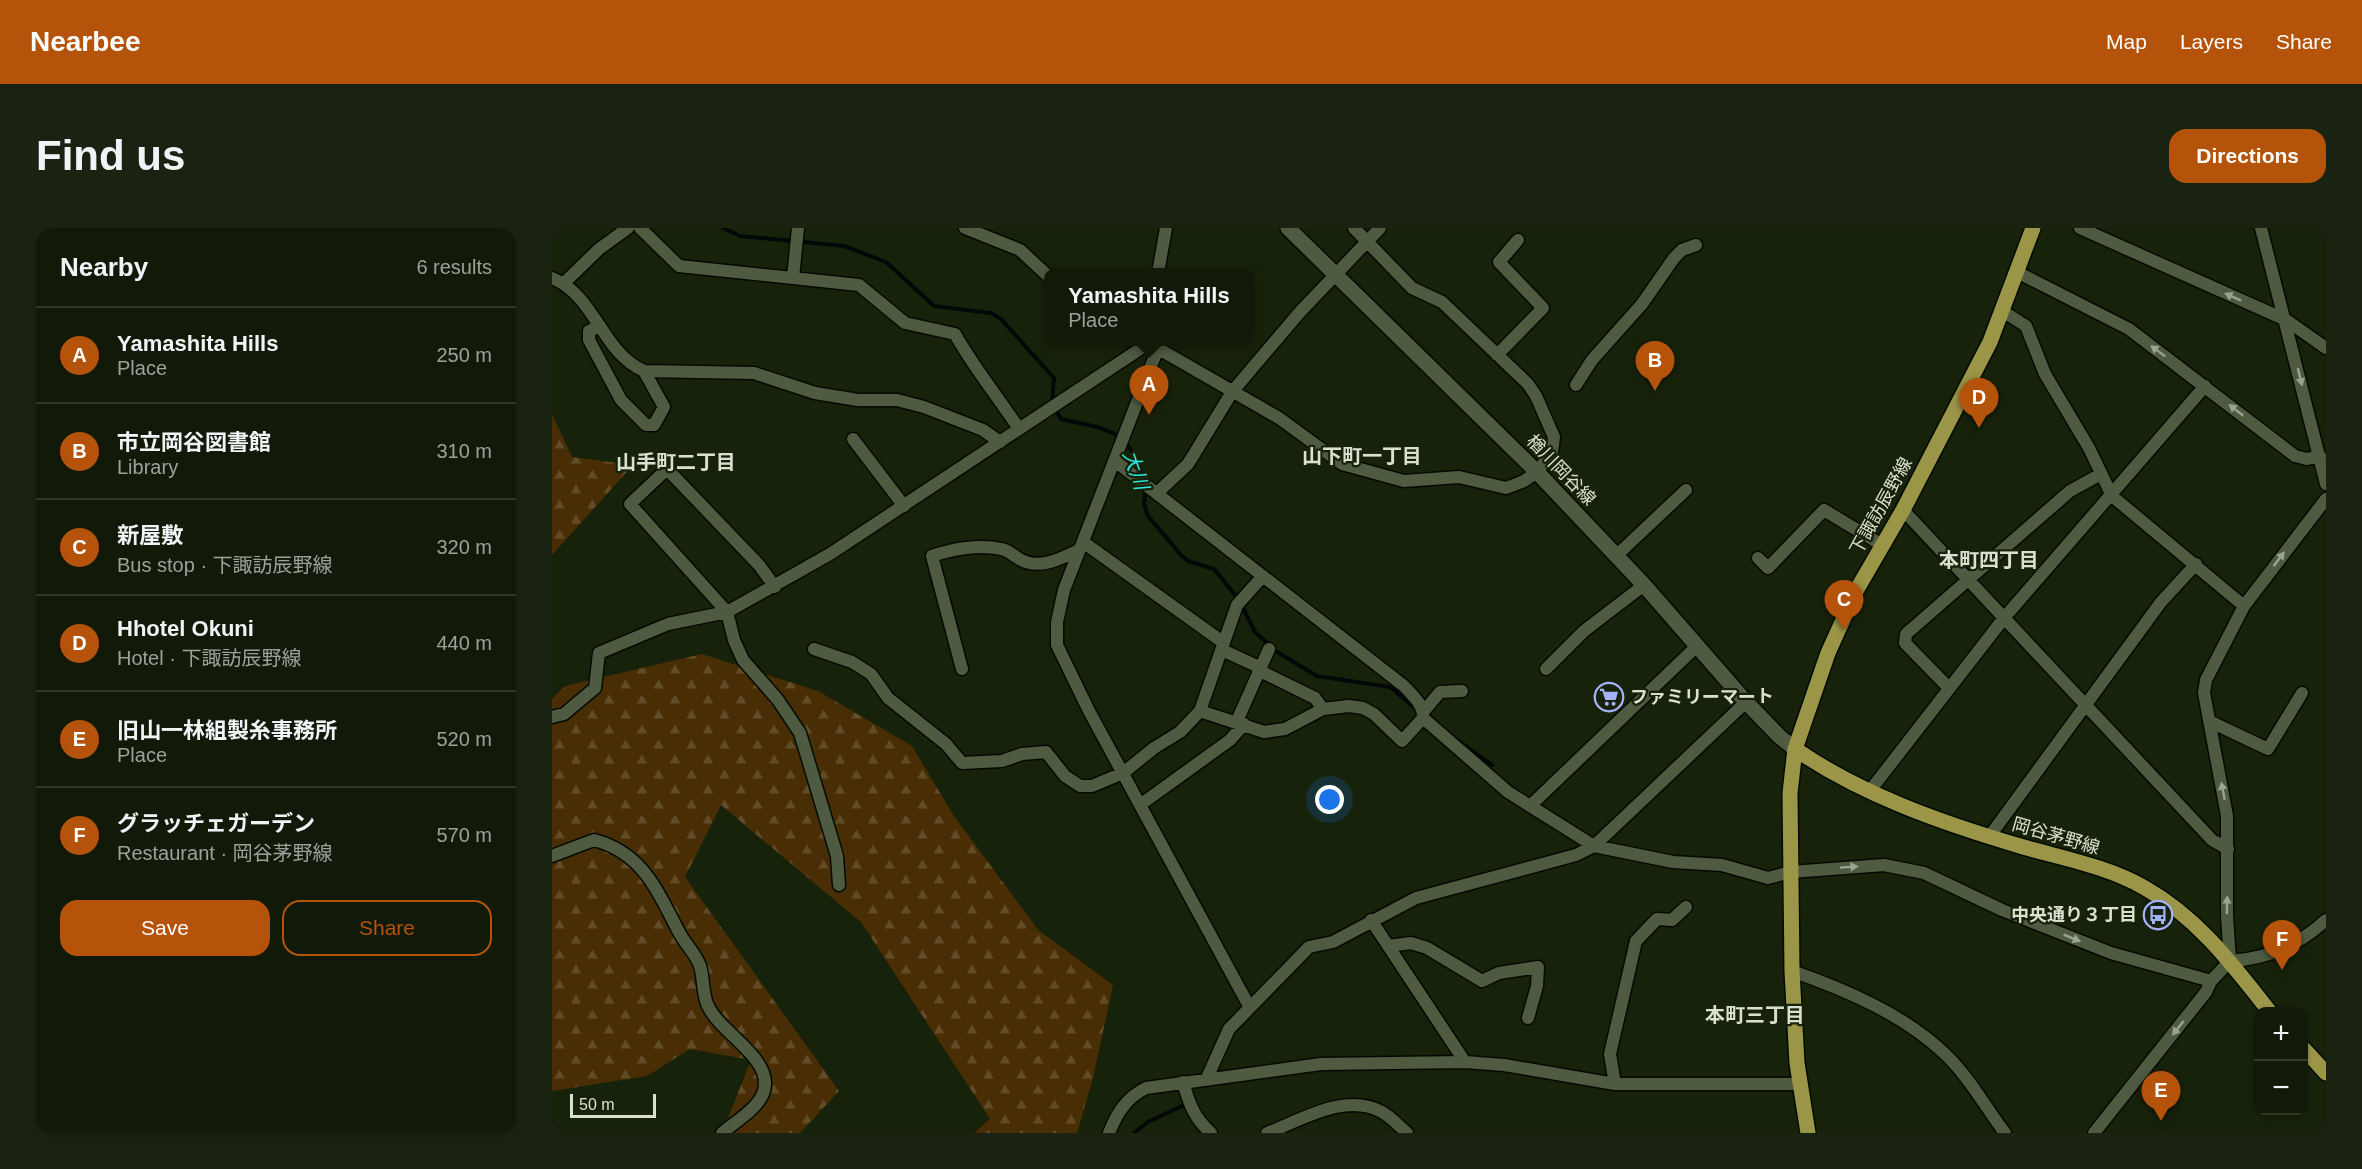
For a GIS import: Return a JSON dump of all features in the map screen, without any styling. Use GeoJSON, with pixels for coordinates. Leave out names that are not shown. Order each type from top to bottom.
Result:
{"type":"FeatureCollection","features":[{"type":"Feature","properties":{"kind":"main road","name":"楢川岡谷線"},"geometry":{"type":"LineString","coordinates":[[1288,228],[1537,472],[1644,585],[1746,702],[1780,737],[1796,748]]}},
{"type":"Feature","properties":{"kind":"main road","name":"下諏訪辰野線"},"geometry":{"type":"LineString","coordinates":[[1808,1133],[1800,1084],[1792,971],[1790,793],[1796,748],[1828,653],[1856,591],[1903,510],[1990,342],[2004,312],[2033,228]]}},
{"type":"Feature","properties":{"kind":"main road","name":"岡谷茅野線"},"geometry":{"type":"LineString","coordinates":[[1796,748],[1869,792],[1989,837],[2115,874],[2144,887],[2200,928],[2267,1007]]}},
{"type":"Feature","properties":{"kind":"main road"},"geometry":{"type":"LineString","coordinates":[[2308,1053],[2326,1073]]}},
{"type":"Feature","properties":{"kind":"street"},"geometry":{"type":"LineString","coordinates":[[564,283],[599,249],[628,228]]}},
{"type":"Feature","properties":{"kind":"street"},"geometry":{"type":"LineString","coordinates":[[640,228],[679,266],[859,285],[905,323],[955,334],[974,369],[998,396],[1019,429]]}},
{"type":"Feature","properties":{"kind":"street"},"geometry":{"type":"LineString","coordinates":[[793,278],[798,228]]}},
{"type":"Feature","properties":{"kind":"street"},"geometry":{"type":"LineString","coordinates":[[965,228],[1020,250],[1044,272]]}},
{"type":"Feature","properties":{"kind":"street"},"geometry":{"type":"LineString","coordinates":[[1159,268],[1166,228]]}},
{"type":"Feature","properties":{"kind":"street"},"geometry":{"type":"LineString","coordinates":[[1162,346],[1232,392],[1279,418],[1342,464],[1404,481],[1459,477],[1506,488],[1537,472],[1552,452],[1554,437],[1536,396],[1442,302],[1412,288],[1368,239],[1354,228]]}},
{"type":"Feature","properties":{"kind":"street"},"geometry":{"type":"LineString","coordinates":[[1158,492],[1188,464],[1232,392],[1335,273],[1380,228]]}},
{"type":"Feature","properties":{"kind":"street"},"geometry":{"type":"LineString","coordinates":[[2080,228],[2286,321],[2326,348]]}},
{"type":"Feature","properties":{"kind":"street"},"geometry":{"type":"LineString","coordinates":[[2262,228],[2325,475]]}},
{"type":"Feature","properties":{"kind":"street"},"geometry":{"type":"LineString","coordinates":[[1497,355],[1543,308],[1499,261],[1518,240]]}},
{"type":"Feature","properties":{"kind":"street"},"geometry":{"type":"LineString","coordinates":[[1576,385],[1592,360],[1642,304],[1674,258],[1682,250],[1696,244]]}},
{"type":"Feature","properties":{"kind":"street"},"geometry":{"type":"LineString","coordinates":[[2017,273],[2129,329],[2295,456],[2307,459],[2320,456]]}},
{"type":"Feature","properties":{"kind":"street"},"geometry":{"type":"LineString","coordinates":[[552,278],[564,283],[581,297],[628,362],[644,371],[754,373],[815,393],[858,400],[897,400],[924,407],[983,430],[1000,442]]}},
{"type":"Feature","properties":{"kind":"street"},"geometry":{"type":"LineString","coordinates":[[2004,312],[2026,326],[2045,374],[2090,448],[2112,496],[2244,606]]}},
{"type":"Feature","properties":{"kind":"street"},"geometry":{"type":"LineString","coordinates":[[600,326],[589,331],[589,340],[615,390],[621,400],[646,425],[654,425],[664,407],[644,371]]}},
{"type":"Feature","properties":{"kind":"street"},"geometry":{"type":"LineString","coordinates":[[552,717],[564,714],[595,688],[599,653],[669,624],[727,612],[775,587],[904,506],[1137,346]]}},
{"type":"Feature","properties":{"kind":"street"},"geometry":{"type":"LineString","coordinates":[[1160,346],[1064,590],[1057,622],[1057,645],[1089,711],[1249,1006]]}},
{"type":"Feature","properties":{"kind":"street"},"geometry":{"type":"LineString","coordinates":[[1869,792],[2004,618],[2205,386]]}},
{"type":"Feature","properties":{"kind":"street"},"geometry":{"type":"LineString","coordinates":[[853,439],[904,506]]}},
{"type":"Feature","properties":{"kind":"street"},"geometry":{"type":"LineString","coordinates":[[1116,462],[1158,492],[1404,686],[1423,715],[1508,792],[1594,846],[1673,862],[1722,866],[1768,878],[1791,872],[1884,865],[1923,873],[2002,909],[2111,953],[2211,981]]}},
{"type":"Feature","properties":{"kind":"street"},"geometry":{"type":"LineString","coordinates":[[775,587],[759,565],[667,469],[630,504],[727,612],[734,640],[743,660],[778,700],[800,733],[837,855],[839,885]]}},
{"type":"Feature","properties":{"kind":"street"},"geometry":{"type":"LineString","coordinates":[[1948,688],[1905,643],[1906,634],[2070,491],[2101,474]]}},
{"type":"Feature","properties":{"kind":"street"},"geometry":{"type":"LineString","coordinates":[[1617,556],[1686,490]]}},
{"type":"Feature","properties":{"kind":"street"},"geometry":{"type":"LineString","coordinates":[[2230,961],[2227,915],[2228,849],[2224,794],[2204,693],[2206,680],[2244,606],[2326,499]]}},
{"type":"Feature","properties":{"kind":"street"},"geometry":{"type":"LineString","coordinates":[[1758,558],[1768,568],[1824,510],[1882,545]]}},
{"type":"Feature","properties":{"kind":"street"},"geometry":{"type":"LineString","coordinates":[[1903,510],[2083,705],[2212,840],[2228,849]]}},
{"type":"Feature","properties":{"kind":"street"},"geometry":{"type":"LineString","coordinates":[[1081,546],[1223,647],[1315,698],[1323,709]]}},
{"type":"Feature","properties":{"kind":"street"},"geometry":{"type":"LineString","coordinates":[[962,669],[932,556],[949,550],[1001,549],[1023,561],[1039,564],[1053,562],[1081,546]]}},
{"type":"Feature","properties":{"kind":"street"},"geometry":{"type":"LineString","coordinates":[[1989,837],[2083,705],[2161,602],[2196,564]]}},
{"type":"Feature","properties":{"kind":"street"},"geometry":{"type":"LineString","coordinates":[[814,649],[852,662],[871,674],[888,698],[946,744],[962,762],[1002,761],[1022,754],[1046,752],[1065,776],[1080,786],[1092,786],[1123,773],[1154,748],[1180,732],[1200,711],[1237,605],[1263,576]]}},
{"type":"Feature","properties":{"kind":"street"},"geometry":{"type":"LineString","coordinates":[[1546,669],[1584,631],[1644,585]]}},
{"type":"Feature","properties":{"kind":"street"},"geometry":{"type":"LineString","coordinates":[[1530,806],[1698,645]]}},
{"type":"Feature","properties":{"kind":"street"},"geometry":{"type":"LineString","coordinates":[[1140,805],[1230,740],[1241,723],[1259,669],[1269,649]]}},
{"type":"Feature","properties":{"kind":"street"},"geometry":{"type":"LineString","coordinates":[[1200,711],[1264,732],[1285,729],[1323,709],[1349,706],[1364,708],[1374,714],[1402,741],[1440,692],[1462,691]]}},
{"type":"Feature","properties":{"kind":"street"},"geometry":{"type":"LineString","coordinates":[[2209,721],[2268,749],[2302,693]]}},
{"type":"Feature","properties":{"kind":"street"},"geometry":{"type":"LineString","coordinates":[[1207,1078],[1230,1029],[1249,1006],[1309,947],[1333,942],[1416,898],[1576,855],[1594,846],[1746,702]]}},
{"type":"Feature","properties":{"kind":"street"},"geometry":{"type":"LineString","coordinates":[[552,856],[594,840],[627,855],[647,874],[696,957],[707,1005],[720,1024],[757,1060],[763,1072],[764,1091],[759,1099],[722,1133]]}},
{"type":"Feature","properties":{"kind":"street"},"geometry":{"type":"LineString","coordinates":[[1615,1084],[1610,1054],[1636,941],[1657,919],[1672,920],[1686,907]]}},
{"type":"Feature","properties":{"kind":"street"},"geometry":{"type":"LineString","coordinates":[[1371,920],[1465,1062]]}},
{"type":"Feature","properties":{"kind":"street"},"geometry":{"type":"LineString","coordinates":[[2094,1133],[2206,992],[2211,981],[2230,961],[2250,960],[2296,944],[2326,920]]}},
{"type":"Feature","properties":{"kind":"street"},"geometry":{"type":"LineString","coordinates":[[1388,946],[1411,943],[1427,948],[1482,981],[1499,973],[1538,967],[1537,986],[1528,1018]]}},
{"type":"Feature","properties":{"kind":"street"},"geometry":{"type":"LineString","coordinates":[[1792,971],[1846,992],[1913,1028],[1947,1056],[2005,1133]]}},
{"type":"Feature","properties":{"kind":"street"},"geometry":{"type":"LineString","coordinates":[[1109,1133],[1115,1118],[1133,1094],[1146,1088],[1321,1064],[1465,1062],[1503,1065],[1615,1084],[1800,1084]]}},
{"type":"Feature","properties":{"kind":"street"},"geometry":{"type":"LineString","coordinates":[[1183,1082],[1190,1106],[1199,1123],[1211,1133]]}},
{"type":"Feature","properties":{"kind":"street"},"geometry":{"type":"LineString","coordinates":[[1267,1133],[1339,1105],[1364,1105],[1383,1113],[1407,1133]]}},
{"type":"Feature","properties":{"kind":"green space"},"geometry":{"type":"Polygon","coordinates":[[[552,414],[572,457],[633,465],[552,555],[552,414]]]}},
{"type":"Feature","properties":{"kind":"green space"},"geometry":{"type":"Polygon","coordinates":[[[702,654],[818,691],[912,746],[954,816],[1038,930],[1113,985],[1093,1078],[1077,1133],[974,1133],[990,1119],[861,922],[721,805],[685,877],[839,1091],[800,1133],[725,1133],[726,1123],[751,1060],[690,1049],[647,1076],[552,1091],[552,699],[565,686],[702,654]]]}},
{"type":"Feature","properties":{"kind":"waterway","name":"大川"},"geometry":{"type":"LineString","coordinates":[[723,228],[740,236],[844,246],[886,262],[934,306],[991,313],[1001,319],[1054,378],[1052,403],[1061,419],[1103,429],[1122,439],[1136,460],[1142,476]]}},
{"type":"Feature","properties":{"kind":"waterway","name":"大川"},"geometry":{"type":"LineString","coordinates":[[1146,489],[1144,504],[1148,516],[1188,561],[1214,569],[1239,600],[1255,632],[1277,652],[1317,676],[1390,687],[1415,708]]}},
{"type":"Feature","properties":{"kind":"waterway","name":"大川"},"geometry":{"type":"LineString","coordinates":[[1454,738],[1492,765]]}},
{"type":"Feature","properties":{"kind":"waterway"},"geometry":{"type":"LineString","coordinates":[[1134,1133],[1148,1122],[1182,1106]]}},
{"type":"Feature","properties":{"kind":"place","name":"市立岡谷図書館"},"geometry":{"type":"Point","coordinates":[1655,391]}},
{"type":"Feature","properties":{"kind":"place","name":"Yamashita Hills"},"geometry":{"type":"Point","coordinates":[1149,415]}},
{"type":"Feature","properties":{"kind":"place","name":"Hhotel Okuni"},"geometry":{"type":"Point","coordinates":[1979,428]}},
{"type":"Feature","properties":{"kind":"place","name":"新屋敷"},"geometry":{"type":"Point","coordinates":[1844,630]}},
{"type":"Feature","properties":{"kind":"place","name":"ファミリーマート"},"geometry":{"type":"Point","coordinates":[1609,697]}},
{"type":"Feature","properties":{"kind":"place","name":"中央通り３丁目"},"geometry":{"type":"Point","coordinates":[2158,915]}},
{"type":"Feature","properties":{"kind":"place","name":"グラッチェガーデン"},"geometry":{"type":"Point","coordinates":[2282,970]}},
{"type":"Feature","properties":{"kind":"place","name":"旧山一林組製糸事務所"},"geometry":{"type":"Point","coordinates":[2161,1121]}},
{"type":"Feature","properties":{"kind":"district","name":"山下町一丁目"},"geometry":{"type":"Point","coordinates":[1362,456]}},
{"type":"Feature","properties":{"kind":"district","name":"山手町二丁目"},"geometry":{"type":"Point","coordinates":[676,462]}},
{"type":"Feature","properties":{"kind":"district","name":"本町四丁目"},"geometry":{"type":"Point","coordinates":[1989,560]}},
{"type":"Feature","properties":{"kind":"district","name":"本町三丁目"},"geometry":{"type":"Point","coordinates":[1755,1015]}}]}
